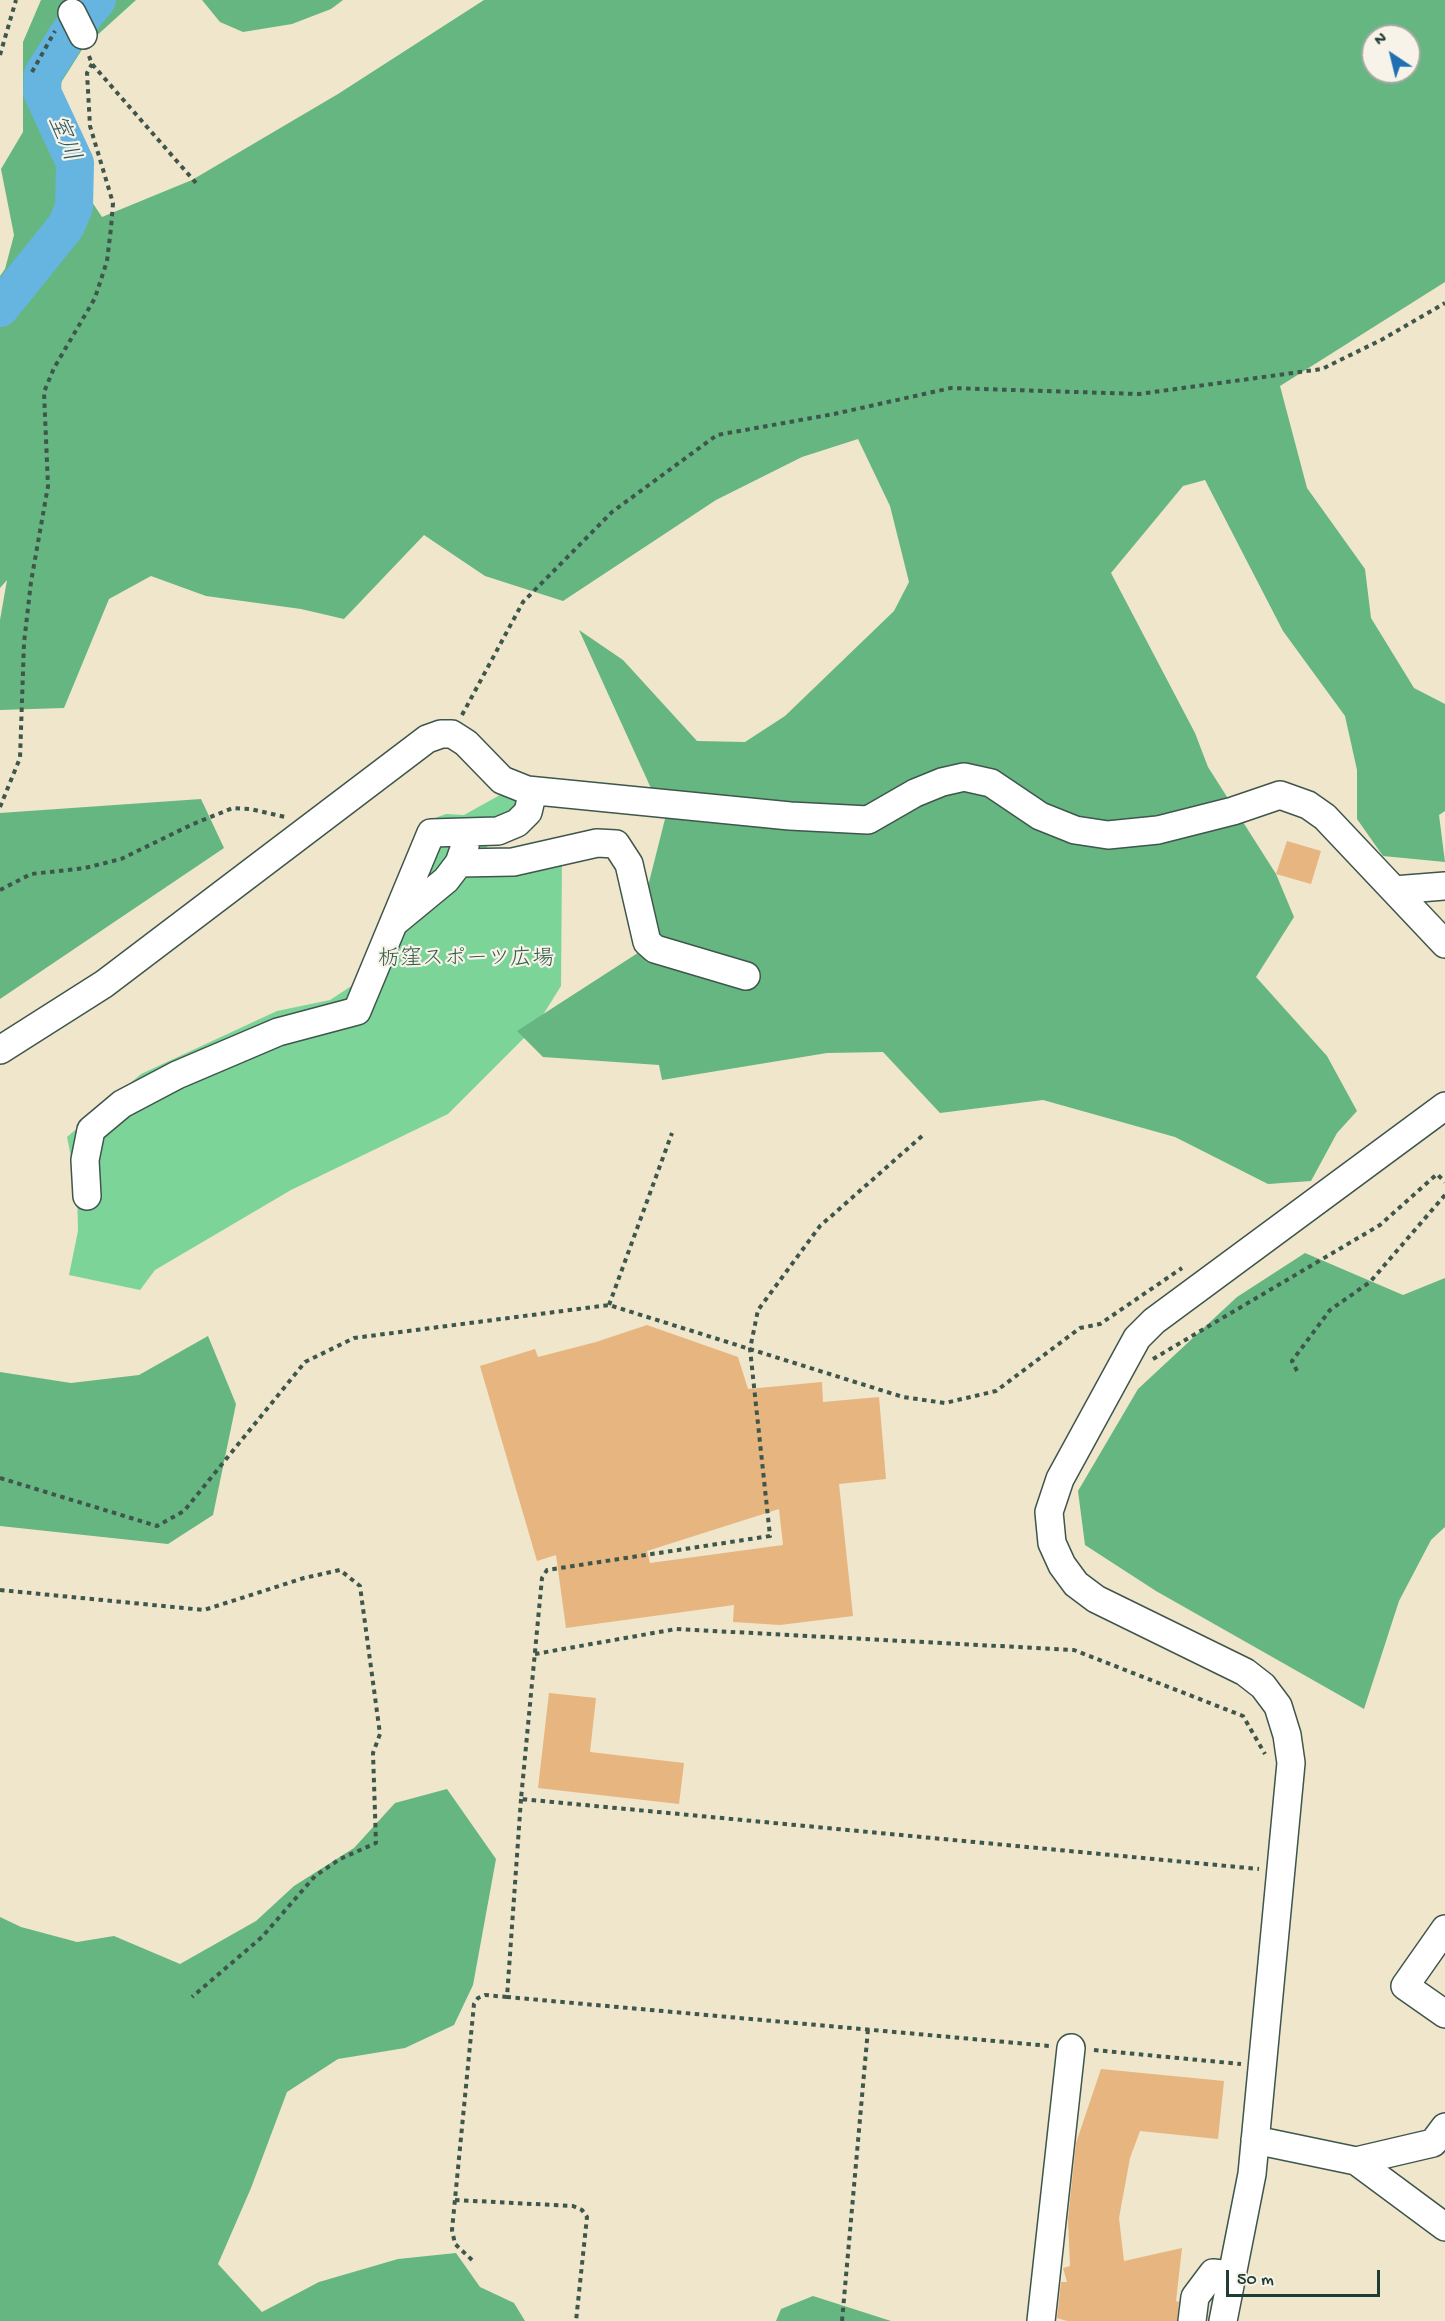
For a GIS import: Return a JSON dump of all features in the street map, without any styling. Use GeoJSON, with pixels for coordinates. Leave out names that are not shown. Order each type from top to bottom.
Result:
{"type":"FeatureCollection","features":[{"type":"Feature","properties":{"kind":"street"},"geometry":{"type":"LineString","coordinates":[[0,1050],[104,984],[427,739],[452,734],[466,743],[502,780],[533,791],[790,816],[868,820],[915,793],[942,782],[964,777],[991,783],[1040,816],[1075,830],[1108,835],[1158,830],[1233,811],[1280,795],[1308,805],[1325,817],[1445,944]]}},
{"type":"Feature","properties":{"kind":"street"},"geometry":{"type":"LineString","coordinates":[[87,1196],[85,1161],[91,1130],[123,1104],[177,1075],[278,1032],[357,1011],[431,833],[469,834],[498,831],[517,823],[528,812],[533,791]]}},
{"type":"Feature","properties":{"kind":"street"},"geometry":{"type":"LineString","coordinates":[[392,925],[446,880],[459,863],[469,834]]}},
{"type":"Feature","properties":{"kind":"street"},"geometry":{"type":"LineString","coordinates":[[459,863],[513,862],[597,843],[616,844],[630,864],[647,942],[655,949],[746,976]]}},
{"type":"Feature","properties":{"kind":"street"},"geometry":{"type":"LineString","coordinates":[[1394,890],[1445,886]]}},
{"type":"Feature","properties":{"kind":"street"},"geometry":{"type":"LineString","coordinates":[[1223,2321],[1252,2174],[1291,1763],[1287,1735],[1278,1706],[1263,1686],[1245,1672],[1104,1604],[1076,1584],[1062,1565],[1052,1543],[1049,1512],[1060,1479],[1137,1338],[1154,1321],[1445,1106]]}},
{"type":"Feature","properties":{"kind":"street"},"geometry":{"type":"LineString","coordinates":[[1445,1929],[1406,1986],[1445,2013]]}},
{"type":"Feature","properties":{"kind":"street"},"geometry":{"type":"LineString","coordinates":[[1041,2321],[1071,2048]]}},
{"type":"Feature","properties":{"kind":"street"},"geometry":{"type":"LineString","coordinates":[[1356,2161],[1433,2143],[1445,2127]]}},
{"type":"Feature","properties":{"kind":"street"},"geometry":{"type":"LineString","coordinates":[[1255,2140],[1356,2161],[1445,2227]]}},
{"type":"Feature","properties":{"kind":"street"},"geometry":{"type":"LineString","coordinates":[[1192,2321],[1195,2297],[1213,2273],[1232,2275]]}},
{"type":"Feature","properties":{"kind":"path"},"geometry":{"type":"LineString","coordinates":[[0,55],[16,0]]}},
{"type":"Feature","properties":{"kind":"path"},"geometry":{"type":"LineString","coordinates":[[77,24],[92,64],[196,183]]}},
{"type":"Feature","properties":{"kind":"path"},"geometry":{"type":"LineString","coordinates":[[32,72],[50,39]]}},
{"type":"Feature","properties":{"kind":"path"},"geometry":{"type":"LineString","coordinates":[[0,807],[20,758],[24,643],[31,582],[48,486],[44,392],[54,368],[95,298],[107,261],[113,203],[90,126],[87,73],[92,64]]}},
{"type":"Feature","properties":{"kind":"path"},"geometry":{"type":"LineString","coordinates":[[452,734],[523,602],[612,512],[717,435],[834,414],[951,388],[1138,394],[1322,369],[1383,339],[1445,303]]}},
{"type":"Feature","properties":{"kind":"path"},"geometry":{"type":"LineString","coordinates":[[0,890],[31,874],[84,868],[121,859],[193,824],[233,808],[250,809],[290,818]]}},
{"type":"Feature","properties":{"kind":"path"},"geometry":{"type":"LineString","coordinates":[[609,1305],[672,1133]]}},
{"type":"Feature","properties":{"kind":"path"},"geometry":{"type":"LineString","coordinates":[[507,1997],[521,1799],[542,1578],[548,1570],[770,1536],[750,1349],[758,1310],[820,1226],[922,1136]]}},
{"type":"Feature","properties":{"kind":"path"},"geometry":{"type":"LineString","coordinates":[[1151,1360],[1380,1225],[1437,1174],[1445,1182]]}},
{"type":"Feature","properties":{"kind":"path"},"geometry":{"type":"LineString","coordinates":[[1297,1371],[1292,1361],[1330,1310],[1370,1282],[1445,1196]]}},
{"type":"Feature","properties":{"kind":"path"},"geometry":{"type":"LineString","coordinates":[[0,1478],[157,1526],[184,1511],[305,1362],[354,1338],[609,1305],[903,1397],[945,1403],[996,1391],[1080,1328],[1100,1324],[1185,1266]]}},
{"type":"Feature","properties":{"kind":"path"},"geometry":{"type":"LineString","coordinates":[[0,1590],[204,1610],[293,1581],[340,1570],[360,1586],[380,1734],[373,1753],[376,1843],[340,1859],[315,1876],[262,1937],[192,1997]]}},
{"type":"Feature","properties":{"kind":"path"},"geometry":{"type":"LineString","coordinates":[[535,1654],[676,1629],[1074,1650],[1243,1716],[1267,1757]]}},
{"type":"Feature","properties":{"kind":"path"},"geometry":{"type":"LineString","coordinates":[[521,1799],[1265,1870],[1281,1869]]}},
{"type":"Feature","properties":{"kind":"path"},"geometry":{"type":"LineString","coordinates":[[472,2260],[455,2244],[452,2230],[474,2004],[478,1998],[485,1995],[1263,2066]]}},
{"type":"Feature","properties":{"kind":"path"},"geometry":{"type":"LineString","coordinates":[[842,2321],[868,2030]]}},
{"type":"Feature","properties":{"kind":"path"},"geometry":{"type":"LineString","coordinates":[[455,2200],[573,2206],[582,2210],[587,2217],[576,2321]]}},
{"type":"Feature","properties":{"kind":"green space"},"geometry":{"type":"Polygon","coordinates":[[[41,0],[136,0],[83,48],[57,89],[50,139],[102,217],[192,180],[338,94],[484,0],[1445,0],[1445,282],[1280,386],[1307,488],[1365,569],[1371,618],[1414,688],[1445,704],[1445,811],[1439,815],[1445,862],[1383,856],[1357,819],[1357,770],[1345,716],[1283,631],[1205,480],[1183,486],[1111,573],[1195,733],[1208,767],[1276,874],[1294,917],[1256,977],[1327,1056],[1357,1111],[1337,1133],[1311,1181],[1268,1184],[1175,1137],[1043,1100],[940,1113],[883,1052],[827,1053],[662,1080],[659,1065],[543,1057],[517,1031],[644,949],[644,902],[665,819],[579,630],[623,660],[697,741],[745,742],[785,716],[894,611],[909,582],[890,506],[858,439],[802,457],[716,500],[563,601],[485,576],[424,535],[344,619],[301,609],[206,596],[151,576],[109,599],[64,708],[0,710],[0,620],[7,580],[0,588],[0,276],[5,269],[14,235],[1,169],[23,132],[23,42],[41,0]]]}},
{"type":"Feature","properties":{"kind":"green space"},"geometry":{"type":"Polygon","coordinates":[[[202,0],[343,0],[331,9],[292,24],[243,32],[220,22],[202,0]]]}},
{"type":"Feature","properties":{"kind":"green space","name":"栃窪スポーツ広場"},"geometry":{"type":"Polygon","coordinates":[[[500,795],[516,795],[533,822],[522,836],[489,843],[485,851],[562,858],[561,986],[536,1026],[448,1114],[291,1190],[155,1270],[140,1290],[69,1275],[78,1231],[77,1187],[67,1137],[141,1074],[277,1011],[330,1000],[356,983],[421,823],[446,814],[464,815],[500,795]]]}},
{"type":"Feature","properties":{"kind":"green space"},"geometry":{"type":"Polygon","coordinates":[[[201,799],[224,848],[0,999],[0,813],[201,799]]]}},
{"type":"Feature","properties":{"kind":"green space"},"geometry":{"type":"Polygon","coordinates":[[[1305,1253],[1403,1295],[1445,1278],[1445,1527],[1431,1540],[1399,1601],[1364,1709],[1156,1591],[1085,1545],[1078,1491],[1138,1389],[1237,1297],[1305,1253]]]}},
{"type":"Feature","properties":{"kind":"green space"},"geometry":{"type":"Polygon","coordinates":[[[208,1336],[236,1404],[213,1515],[168,1544],[0,1526],[0,1372],[71,1383],[139,1375],[208,1336]]]}},
{"type":"Feature","properties":{"kind":"green space"},"geometry":{"type":"Polygon","coordinates":[[[447,1789],[496,1859],[473,1985],[454,2025],[405,2048],[338,2059],[287,2092],[251,2188],[218,2264],[262,2312],[319,2282],[398,2259],[456,2253],[480,2287],[514,2303],[525,2321],[0,2321],[0,1917],[21,1927],[77,1942],[114,1936],[180,1964],[256,1921],[294,1886],[354,1848],[395,1803],[447,1789]]]}},
{"type":"Feature","properties":{"kind":"green space"},"geometry":{"type":"Polygon","coordinates":[[[813,2296],[891,2321],[776,2321],[781,2309],[813,2296]]]}},
{"type":"Feature","properties":{"kind":"building"},"geometry":{"type":"Polygon","coordinates":[[[1287,841],[1321,851],[1311,884],[1276,874],[1287,841]]]}},
{"type":"Feature","properties":{"kind":"building"},"geometry":{"type":"Polygon","coordinates":[[[647,1325],[738,1357],[748,1389],[822,1382],[823,1402],[879,1397],[886,1479],[839,1484],[853,1616],[780,1625],[733,1622],[734,1605],[566,1628],[556,1555],[537,1561],[480,1366],[535,1349],[538,1357],[596,1342],[647,1325]],[[779,1509],[647,1551],[650,1563],[783,1545],[779,1509]]]}},
{"type":"Feature","properties":{"kind":"building"},"geometry":{"type":"Polygon","coordinates":[[[549,1693],[596,1698],[590,1752],[684,1763],[679,1804],[538,1788],[549,1693]]]}},
{"type":"Feature","properties":{"kind":"building"},"geometry":{"type":"Polygon","coordinates":[[[1101,2069],[1224,2081],[1218,2139],[1140,2131],[1130,2158],[1119,2218],[1124,2261],[1182,2248],[1176,2301],[1179,2302],[1177,2321],[1067,2321],[1057,2318],[1061,2282],[1067,2282],[1063,2268],[1070,2266],[1068,2219],[1076,2143],[1101,2069]]]}},
{"type":"Feature","properties":{"kind":"waterway","name":"室川"},"geometry":{"type":"LineString","coordinates":[[0,308],[66,226],[74,207],[75,163],[42,92],[43,74],[69,33],[97,0]]}}]}
